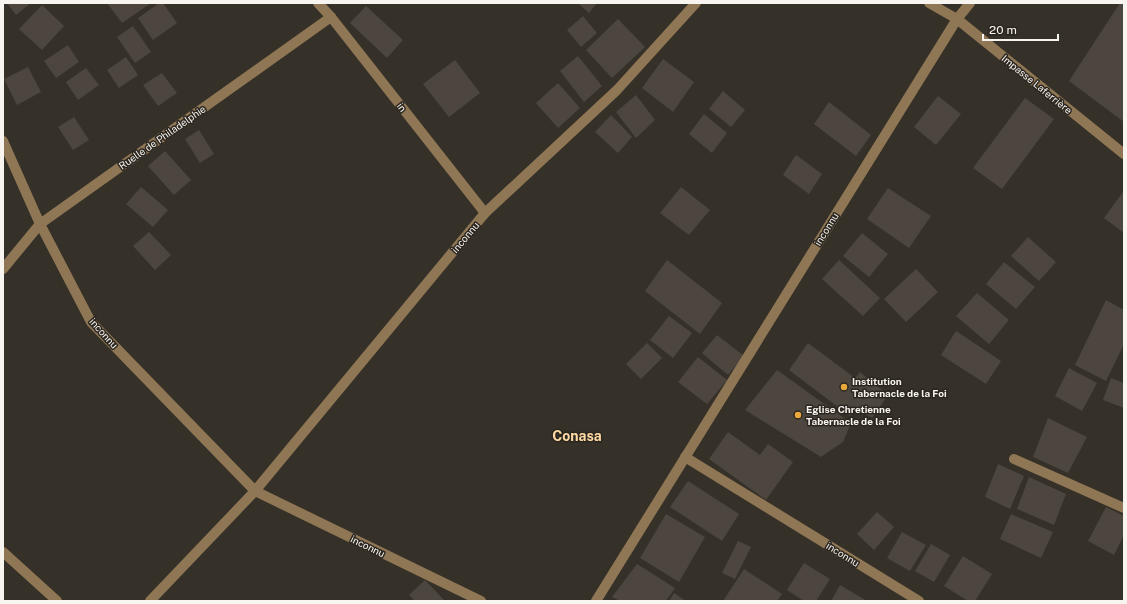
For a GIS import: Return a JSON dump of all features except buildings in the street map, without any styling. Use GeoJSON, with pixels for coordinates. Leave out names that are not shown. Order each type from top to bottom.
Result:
{"type":"FeatureCollection","features":[{"type":"Feature","properties":{"kind":"street","name":"in"},"geometry":{"type":"LineString","coordinates":[[318,3],[331,17],[485,213]]}},
{"type":"Feature","properties":{"kind":"street","name":"inconnu"},"geometry":{"type":"LineString","coordinates":[[150,601],[255,490],[485,213],[617,90],[696,3]]}},
{"type":"Feature","properties":{"kind":"street","name":"Impasse Laferrière"},"geometry":{"type":"LineString","coordinates":[[929,3],[956,19],[1124,154]]}},
{"type":"Feature","properties":{"kind":"street","name":"inconnu"},"geometry":{"type":"LineString","coordinates":[[596,601],[956,19],[970,3]]}},
{"type":"Feature","properties":{"kind":"street","name":"Ruelle de Philadelphie"},"geometry":{"type":"LineString","coordinates":[[3,269],[40,224],[331,17]]}},
{"type":"Feature","properties":{"kind":"street","name":"inconnu"},"geometry":{"type":"LineString","coordinates":[[3,141],[40,224],[91,322],[255,490],[481,601]]}},
{"type":"Feature","properties":{"kind":"street","name":"inconnu"},"geometry":{"type":"LineString","coordinates":[[685,457],[919,601]]}},
{"type":"Feature","properties":{"kind":"street"},"geometry":{"type":"LineString","coordinates":[[1014,460],[1124,508]]}},
{"type":"Feature","properties":{"kind":"street"},"geometry":{"type":"LineString","coordinates":[[3,552],[57,601]]}},
{"type":"Feature","properties":{"kind":"place","name":"Institution Tabernacle de la Foi"},"geometry":{"type":"Point","coordinates":[844,387]}},
{"type":"Feature","properties":{"kind":"place","name":"Eglise Chretienne Tabernacle de la Foi"},"geometry":{"type":"Point","coordinates":[798,415]}},
{"type":"Feature","properties":{"kind":"district","name":"Conasa"},"geometry":{"type":"Point","coordinates":[577,436]}}]}
